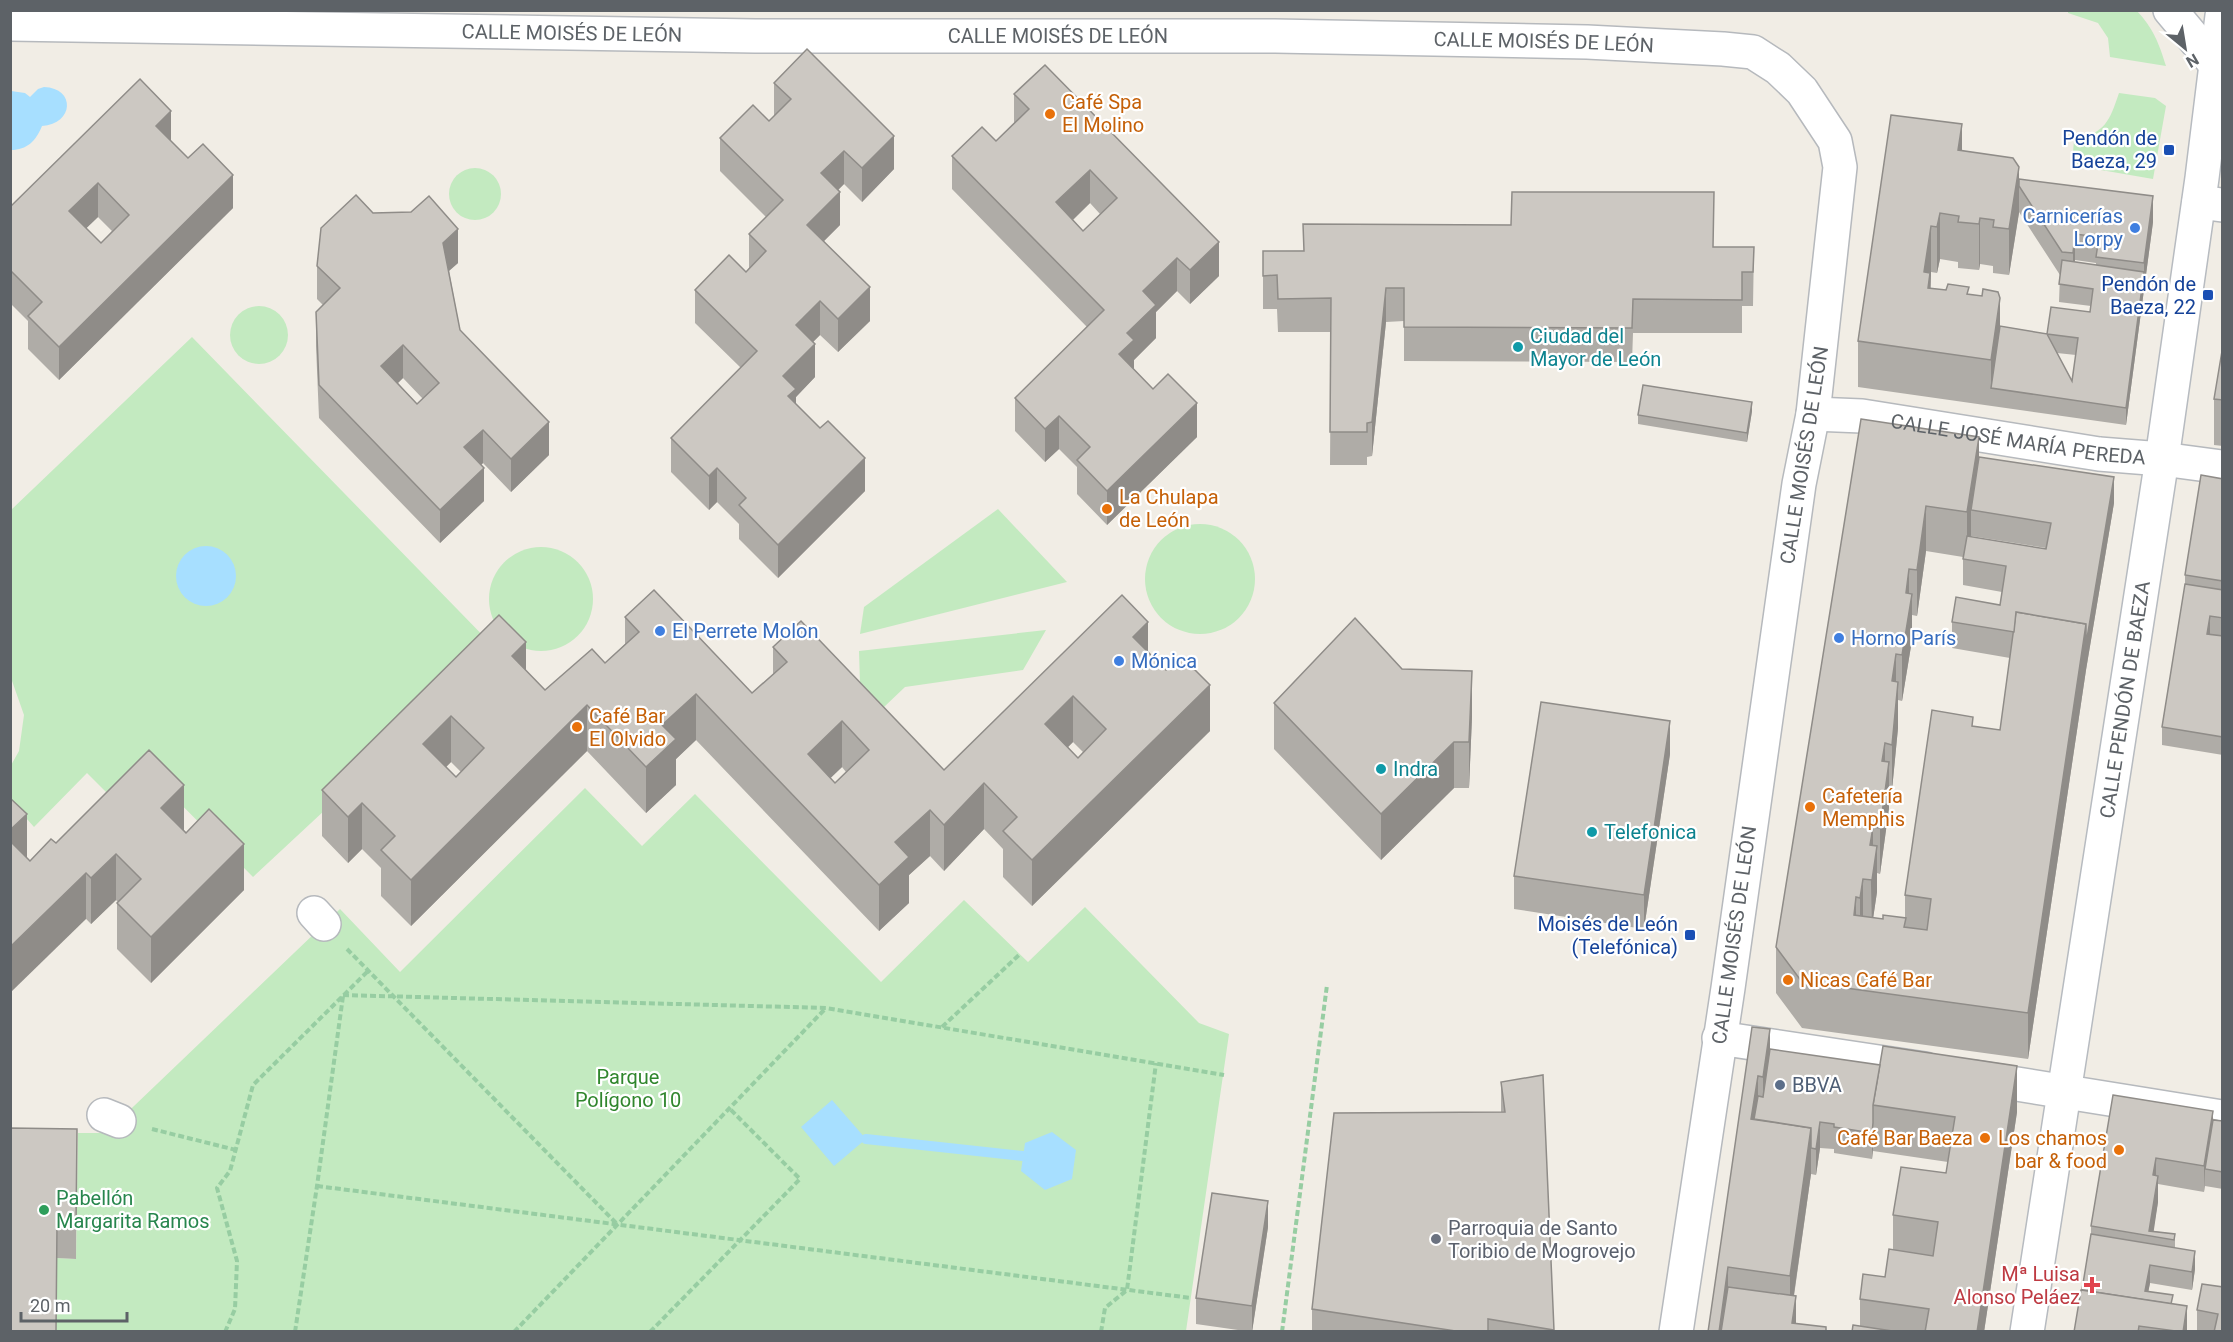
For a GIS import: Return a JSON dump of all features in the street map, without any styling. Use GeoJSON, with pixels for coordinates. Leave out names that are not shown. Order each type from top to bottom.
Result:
{"type":"FeatureCollection","features":[{"type":"Feature","properties":{"kind":"street"},"geometry":{"type":"LineString","coordinates":[[2170,10],[2220,58]]}},
{"type":"Feature","properties":{"kind":"street","name":"CALLE PENDÓN DE BAEZA"},"geometry":{"type":"LineString","coordinates":[[2027,1332],[2162,459],[2211,203],[2223,16]]}},
{"type":"Feature","properties":{"kind":"street","name":"CALLE MOISÉS DE LEÓN"},"geometry":{"type":"LineString","coordinates":[[10,24],[755,36],[1287,36],[1587,42],[1753,52],[1778,68],[1802,91],[1835,141],[1840,167],[1813,414],[1799,484],[1676,1332]]}},
{"type":"Feature","properties":{"kind":"street","name":"CALLE JOSÉ MARÍA PEREDA"},"geometry":{"type":"LineString","coordinates":[[1813,414],[1862,416],[2098,454],[2223,467]]}},
{"type":"Feature","properties":{"kind":"street"},"geometry":{"type":"LineString","coordinates":[[1719,1038],[2223,1117]]}},
{"type":"Feature","properties":{"kind":"path"},"geometry":{"type":"LineString","coordinates":[[941,1028],[1020,954]]}},
{"type":"Feature","properties":{"kind":"path"},"geometry":{"type":"LineString","coordinates":[[225,1332],[235,1309],[237,1261],[218,1188],[230,1171],[253,1085],[368,971],[617,1225]]}},
{"type":"Feature","properties":{"kind":"path"},"geometry":{"type":"LineString","coordinates":[[1282,1332],[1327,985]]}},
{"type":"Feature","properties":{"kind":"path"},"geometry":{"type":"LineString","coordinates":[[343,995],[826,1008],[1224,1075]]}},
{"type":"Feature","properties":{"kind":"path"},"geometry":{"type":"LineString","coordinates":[[294,1332],[343,995]]}},
{"type":"Feature","properties":{"kind":"path"},"geometry":{"type":"LineString","coordinates":[[514,1332],[826,1008]]}},
{"type":"Feature","properties":{"kind":"path"},"geometry":{"type":"LineString","coordinates":[[1101,1332],[1105,1308],[1127,1290],[1156,1063]]}},
{"type":"Feature","properties":{"kind":"path"},"geometry":{"type":"LineString","coordinates":[[650,1332],[800,1179],[729,1108]]}},
{"type":"Feature","properties":{"kind":"path"},"geometry":{"type":"LineString","coordinates":[[112,1118],[236,1150]]}},
{"type":"Feature","properties":{"kind":"path"},"geometry":{"type":"LineString","coordinates":[[317,1186],[1191,1298]]}},
{"type":"Feature","properties":{"kind":"green space"},"geometry":{"type":"Polygon","coordinates":[[[2068,11],[2137,11],[2155,36],[2166,66],[2110,57],[2108,38],[2098,23],[2068,13],[2068,11]]]}},
{"type":"Feature","properties":{"kind":"green space"},"geometry":{"type":"Polygon","coordinates":[[[2119,93],[2155,98],[2166,106],[2153,179],[2072,165],[2074,140],[2093,133],[2105,124],[2119,93]]]}},
{"type":"Feature","properties":{"kind":"green space"},"geometry":{"type":"Polygon","coordinates":[[[475,168],[485,170],[493,176],[499,184],[501,194],[499,204],[493,212],[485,218],[475,220],[465,218],[457,212],[451,204],[449,194],[451,184],[457,176],[465,170],[475,168]]]}},
{"type":"Feature","properties":{"kind":"green space"},"geometry":{"type":"Polygon","coordinates":[[[253,306],[265,306],[280,314],[288,329],[288,341],[280,356],[265,364],[253,364],[238,356],[230,341],[230,329],[238,314],[253,306]]]}},
{"type":"Feature","properties":{"kind":"green space"},"geometry":{"type":"Polygon","coordinates":[[[192,337],[497,650],[253,877],[148,771],[114,800],[87,773],[34,827],[11,801],[10,767],[19,751],[24,715],[11,678],[11,510],[192,337]]]}},
{"type":"Feature","properties":{"kind":"green space"},"geometry":{"type":"Polygon","coordinates":[[[998,509],[1067,582],[860,634],[864,607],[998,509]]]}},
{"type":"Feature","properties":{"kind":"green space"},"geometry":{"type":"Polygon","coordinates":[[[1200,524],[1221,528],[1239,540],[1251,558],[1255,579],[1251,600],[1239,618],[1221,630],[1200,634],[1179,630],[1161,618],[1149,600],[1145,579],[1149,558],[1161,540],[1179,528],[1200,524]]]}},
{"type":"Feature","properties":{"kind":"green space"},"geometry":{"type":"Polygon","coordinates":[[[541,547],[561,551],[570,556],[584,570],[589,579],[593,599],[589,619],[584,628],[570,642],[561,647],[541,651],[521,647],[512,642],[498,628],[493,619],[489,599],[493,579],[498,570],[512,556],[521,551],[541,547]]]}},
{"type":"Feature","properties":{"kind":"green space"},"geometry":{"type":"Polygon","coordinates":[[[1046,630],[1023,670],[905,687],[884,707],[860,684],[859,651],[1046,630]]]}},
{"type":"Feature","properties":{"kind":"green space","name":"Parque Polígono 10"},"geometry":{"type":"Polygon","coordinates":[[[585,788],[642,846],[695,794],[881,982],[964,900],[1028,962],[1085,907],[1199,1023],[1229,1034],[1186,1331],[56,1332],[57,1258],[76,1259],[78,1133],[99,1133],[111,1128],[340,909],[400,972],[585,788]]]}},
{"type":"Feature","properties":{"kind":"water"},"geometry":{"type":"Polygon","coordinates":[[[44,87],[62,93],[66,99],[65,113],[53,124],[42,126],[34,140],[26,146],[11,150],[11,91],[25,93],[30,97],[38,89],[44,87]]]}},
{"type":"Feature","properties":{"kind":"water"},"geometry":{"type":"Polygon","coordinates":[[[206,546],[227,555],[236,576],[227,597],[206,606],[185,597],[176,576],[185,555],[206,546]]]}},
{"type":"Feature","properties":{"kind":"water"},"geometry":{"type":"Polygon","coordinates":[[[832,1100],[866,1139],[834,1166],[801,1127],[832,1100]]]}},
{"type":"Feature","properties":{"kind":"water"},"geometry":{"type":"Polygon","coordinates":[[[1052,1132],[1076,1150],[1072,1179],[1045,1190],[1021,1171],[1025,1143],[1052,1132]]]}},
{"type":"Feature","properties":{"kind":"building"},"geometry":{"type":"Polygon","coordinates":[[[807,49],[894,136],[862,168],[844,151],[821,173],[840,192],[807,225],[870,287],[838,319],[820,301],[796,325],[815,344],[783,376],[796,389],[788,396],[820,428],[828,421],[865,458],[778,545],[739,505],[746,498],[717,468],[709,476],[671,438],[757,351],[695,290],[729,255],[746,272],[766,251],[749,234],[783,200],[720,138],[753,105],[769,121],[791,99],[774,83],[807,49]]]}},
{"type":"Feature","properties":{"kind":"building"},"geometry":{"type":"Polygon","coordinates":[[[1045,65],[1219,242],[1190,270],[1177,258],[1143,291],[1156,305],[1127,333],[1134,340],[1119,354],[1153,389],[1168,374],[1197,403],[1107,491],[1077,460],[1090,447],[1059,416],[1045,429],[1015,398],[1104,310],[952,156],[982,127],[996,141],[1029,109],[1014,94],[1045,65]],[[1090,170],[1056,202],[1083,231],[1117,198],[1090,170]]]}},
{"type":"Feature","properties":{"kind":"building"},"geometry":{"type":"Polygon","coordinates":[[[140,79],[171,111],[156,126],[188,158],[203,144],[233,175],[59,347],[28,316],[42,302],[10,270],[10,207],[140,79]],[[98,183],[69,211],[101,243],[129,215],[98,183]]]}},
{"type":"Feature","properties":{"kind":"building"},"geometry":{"type":"Polygon","coordinates":[[[1891,115],[1962,124],[1958,150],[2013,158],[2019,167],[2009,229],[1993,227],[1994,220],[1980,218],[1979,224],[1958,222],[1959,216],[1940,213],[1937,227],[1931,226],[1924,272],[1930,273],[1928,288],[1946,290],[1948,284],[1969,287],[1967,294],[1982,296],[1983,289],[1998,292],[2000,298],[1991,360],[1858,341],[1891,115]]]}},
{"type":"Feature","properties":{"kind":"building"},"geometry":{"type":"Polygon","coordinates":[[[2019,179],[2153,196],[2144,263],[2096,257],[2099,237],[2075,234],[2073,253],[2062,252],[2019,186],[2019,179]]]}},
{"type":"Feature","properties":{"kind":"building","name":"Ciudad del Mayor de León"},"geometry":{"type":"Polygon","coordinates":[[[1512,192],[1714,192],[1713,247],[1754,247],[1753,272],[1742,272],[1742,300],[1633,299],[1632,328],[1404,327],[1404,288],[1386,288],[1372,422],[1367,423],[1367,432],[1330,432],[1331,298],[1278,299],[1277,275],[1263,276],[1263,251],[1304,251],[1303,224],[1511,225],[1512,192]]]}},
{"type":"Feature","properties":{"kind":"building"},"geometry":{"type":"Polygon","coordinates":[[[356,195],[373,213],[411,212],[429,196],[458,229],[443,243],[460,330],[549,422],[511,459],[483,430],[464,447],[484,468],[440,510],[319,385],[316,312],[340,288],[317,266],[321,228],[356,195]],[[403,345],[381,366],[417,404],[439,383],[403,345]]]}},
{"type":"Feature","properties":{"kind":"building"},"geometry":{"type":"Polygon","coordinates":[[[2062,260],[2144,272],[2126,408],[1991,388],[2000,326],[2047,334],[2051,307],[2090,312],[2093,289],[2059,284],[2062,260]],[[2047,334],[2072,381],[2078,338],[2047,334]]]}},
{"type":"Feature","properties":{"kind":"building"},"geometry":{"type":"Polygon","coordinates":[[[2223,345],[2223,400],[2214,399],[2223,345]]]}},
{"type":"Feature","properties":{"kind":"building"},"geometry":{"type":"Polygon","coordinates":[[[1643,385],[1752,402],[1747,433],[1638,415],[1643,385]]]}},
{"type":"Feature","properties":{"kind":"building"},"geometry":{"type":"Polygon","coordinates":[[[1861,419],[1979,437],[1967,512],[1926,506],[1917,570],[1909,569],[1906,593],[1912,594],[1902,655],[1896,654],[1892,681],[1898,682],[1892,745],[1885,743],[1882,761],[1889,762],[1880,828],[1873,827],[1870,845],[1877,846],[1872,880],[1863,879],[1860,898],[1856,897],[1854,915],[1883,919],[1883,915],[1906,918],[1904,927],[1927,930],[1931,899],[1905,895],[1932,710],[1973,717],[1972,726],[2000,730],[2016,612],[2086,624],[2028,1013],[1802,982],[1776,947],[1861,419]]]}},
{"type":"Feature","properties":{"kind":"building"},"geometry":{"type":"Polygon","coordinates":[[[1979,457],[2114,477],[2086,644],[2086,624],[2016,612],[2014,632],[1952,622],[1956,597],[2000,605],[2006,566],[1963,559],[1967,536],[2046,549],[2051,523],[1971,510],[1979,457]]]}},
{"type":"Feature","properties":{"kind":"building"},"geometry":{"type":"Polygon","coordinates":[[[2201,475],[2223,479],[2223,581],[2185,575],[2201,475]]]}},
{"type":"Feature","properties":{"kind":"building"},"geometry":{"type":"Polygon","coordinates":[[[2185,584],[2223,590],[2223,618],[2210,616],[2207,634],[2223,636],[2223,737],[2162,727],[2185,584]]]}},
{"type":"Feature","properties":{"kind":"building"},"geometry":{"type":"Polygon","coordinates":[[[654,590],[752,693],[787,662],[773,647],[801,621],[944,770],[1122,595],[1148,622],[1133,637],[1166,670],[1181,656],[1210,685],[1032,860],[1003,831],[1017,817],[984,783],[944,825],[930,810],[895,842],[909,857],[879,885],[696,694],[662,725],[676,739],[646,767],[587,705],[411,880],[381,850],[395,836],[362,803],[348,817],[322,790],[499,615],[526,642],[512,656],[545,690],[592,649],[605,663],[639,632],[625,617],[654,590]],[[1073,696],[1045,724],[1078,758],[1106,729],[1073,696]],[[451,716],[423,744],[456,777],[484,748],[451,716]],[[842,721],[808,754],[835,783],[869,750],[842,721]]]}},
{"type":"Feature","properties":{"kind":"building"},"geometry":{"type":"Polygon","coordinates":[[[1355,618],[1402,669],[1472,671],[1469,742],[1454,742],[1381,814],[1274,703],[1355,618]]]}},
{"type":"Feature","properties":{"kind":"building","name":"Telefonica"},"geometry":{"type":"Polygon","coordinates":[[[1541,702],[1670,721],[1644,895],[1514,876],[1541,702]]]}},
{"type":"Feature","properties":{"kind":"building"},"geometry":{"type":"Polygon","coordinates":[[[149,750],[184,785],[161,808],[186,833],[209,809],[244,844],[151,937],[117,903],[141,879],[116,854],[91,878],[86,873],[10,947],[10,841],[30,861],[51,839],[56,843],[149,750]]]}},
{"type":"Feature","properties":{"kind":"building"},"geometry":{"type":"Polygon","coordinates":[[[10,798],[27,814],[10,830],[10,798]]]}},
{"type":"Feature","properties":{"kind":"building"},"geometry":{"type":"Polygon","coordinates":[[[1752,1027],[1770,1029],[1763,1077],[1758,1076],[1751,1119],[1811,1128],[1790,1276],[1728,1267],[1719,1332],[1708,1332],[1752,1027]]]}},
{"type":"Feature","properties":{"kind":"building"},"geometry":{"type":"Polygon","coordinates":[[[1883,1046],[2017,1066],[1977,1332],[1925,1332],[1929,1309],[1860,1299],[1863,1274],[1885,1277],[1889,1249],[1933,1256],[1938,1222],[1893,1215],[1901,1167],[1946,1173],[1955,1117],[1873,1105],[1883,1046]]]}},
{"type":"Feature","properties":{"kind":"building"},"geometry":{"type":"Polygon","coordinates":[[[1770,1049],[1880,1065],[1873,1105],[1872,1133],[1834,1127],[1834,1124],[1820,1122],[1816,1149],[1811,1148],[1811,1128],[1754,1119],[1758,1096],[1763,1097],[1770,1049]]]}},
{"type":"Feature","properties":{"kind":"building","name":"Parroquia de Santo Toribio de Mogrovejo"},"geometry":{"type":"Polygon","coordinates":[[[1543,1075],[1554,1330],[1488,1319],[1488,1332],[1462,1332],[1312,1309],[1334,1113],[1505,1112],[1501,1082],[1543,1075]]]}},
{"type":"Feature","properties":{"kind":"building"},"geometry":{"type":"Polygon","coordinates":[[[2113,1095],[2213,1111],[2204,1166],[2156,1158],[2153,1175],[2158,1176],[2149,1231],[2175,1234],[2174,1240],[2091,1226],[2113,1095]]]}},
{"type":"Feature","properties":{"kind":"building"},"geometry":{"type":"Polygon","coordinates":[[[2213,1120],[2223,1121],[2223,1172],[2205,1169],[2213,1120]]]}},
{"type":"Feature","properties":{"kind":"building","name":"Pabellón Margarita Ramos"},"geometry":{"type":"Polygon","coordinates":[[[10,1128],[77,1129],[76,1225],[57,1225],[56,1332],[10,1332],[10,1128]]]}},
{"type":"Feature","properties":{"kind":"building"},"geometry":{"type":"Polygon","coordinates":[[[1212,1193],[1268,1201],[1252,1306],[1196,1298],[1212,1193]]]}},
{"type":"Feature","properties":{"kind":"building"},"geometry":{"type":"Polygon","coordinates":[[[2091,1234],[2195,1251],[2192,1272],[2150,1265],[2145,1291],[2173,1295],[2171,1304],[2082,1290],[2091,1234]]]}},
{"type":"Feature","properties":{"kind":"building"},"geometry":{"type":"Polygon","coordinates":[[[2202,1284],[2223,1287],[2223,1332],[2214,1332],[2218,1314],[2197,1310],[2202,1284]]]}},
{"type":"Feature","properties":{"kind":"building"},"geometry":{"type":"Polygon","coordinates":[[[1728,1287],[1796,1296],[1792,1323],[1826,1327],[1826,1332],[1721,1332],[1728,1287]]]}},
{"type":"Feature","properties":{"kind":"building"},"geometry":{"type":"Polygon","coordinates":[[[2081,1290],[2187,1306],[2183,1332],[2139,1326],[2138,1332],[2074,1332],[2081,1290]]]}},
{"type":"Feature","properties":{"kind":"building"},"geometry":{"type":"Polygon","coordinates":[[[1853,1325],[1899,1332],[1852,1332],[1853,1325]]]}},
{"type":"Feature","properties":{"kind":"waterway"},"geometry":{"type":"LineString","coordinates":[[866,1139],[1023,1156]]}},
{"type":"Feature","properties":{"kind":"place","name":"Café Spa El Molino"},"geometry":{"type":"Point","coordinates":[1050,114]}},
{"type":"Feature","properties":{"kind":"place","name":"Pendón de Baeza, 29"},"geometry":{"type":"Point","coordinates":[2169,150]}},
{"type":"Feature","properties":{"kind":"place","name":"Carnicerías Lorpy"},"geometry":{"type":"Point","coordinates":[2135,228]}},
{"type":"Feature","properties":{"kind":"place","name":"Pendón de Baeza, 22"},"geometry":{"type":"Point","coordinates":[2208,295]}},
{"type":"Feature","properties":{"kind":"place","name":"Ciudad del Mayor de León"},"geometry":{"type":"Point","coordinates":[1518,347]}},
{"type":"Feature","properties":{"kind":"place","name":"La Chulapa de León"},"geometry":{"type":"Point","coordinates":[1107,509]}},
{"type":"Feature","properties":{"kind":"place","name":"El Perrete Molon"},"geometry":{"type":"Point","coordinates":[660,631]}},
{"type":"Feature","properties":{"kind":"place","name":"Horno París"},"geometry":{"type":"Point","coordinates":[1839,638]}},
{"type":"Feature","properties":{"kind":"place","name":"Mónica"},"geometry":{"type":"Point","coordinates":[1119,661]}},
{"type":"Feature","properties":{"kind":"place","name":"Café Bar El Olvido"},"geometry":{"type":"Point","coordinates":[577,727]}},
{"type":"Feature","properties":{"kind":"place","name":"Indra"},"geometry":{"type":"Point","coordinates":[1381,769]}},
{"type":"Feature","properties":{"kind":"place","name":"Cafetería Memphis"},"geometry":{"type":"Point","coordinates":[1810,807]}},
{"type":"Feature","properties":{"kind":"place","name":"Telefonica"},"geometry":{"type":"Point","coordinates":[1592,832]}},
{"type":"Feature","properties":{"kind":"place","name":"Moisés de León (Telefónica)"},"geometry":{"type":"Point","coordinates":[1690,935]}},
{"type":"Feature","properties":{"kind":"place","name":"Nicas Café Bar"},"geometry":{"type":"Point","coordinates":[1788,980]}},
{"type":"Feature","properties":{"kind":"place","name":"BBVA"},"geometry":{"type":"Point","coordinates":[1780,1085]}},
{"type":"Feature","properties":{"kind":"place","name":"Café Bar Baeza"},"geometry":{"type":"Point","coordinates":[1985,1138]}},
{"type":"Feature","properties":{"kind":"place","name":"Los chamos bar & food"},"geometry":{"type":"Point","coordinates":[2119,1150]}},
{"type":"Feature","properties":{"kind":"place","name":"Pabellón Margarita Ramos"},"geometry":{"type":"Point","coordinates":[44,1210]}},
{"type":"Feature","properties":{"kind":"place","name":"Parroquia de Santo Toribio de Mogrovejo"},"geometry":{"type":"Point","coordinates":[1436,1239]}},
{"type":"Feature","properties":{"kind":"place","name":"Mª Luisa Alonso Peláez"},"geometry":{"type":"Point","coordinates":[2092,1285]}}]}
